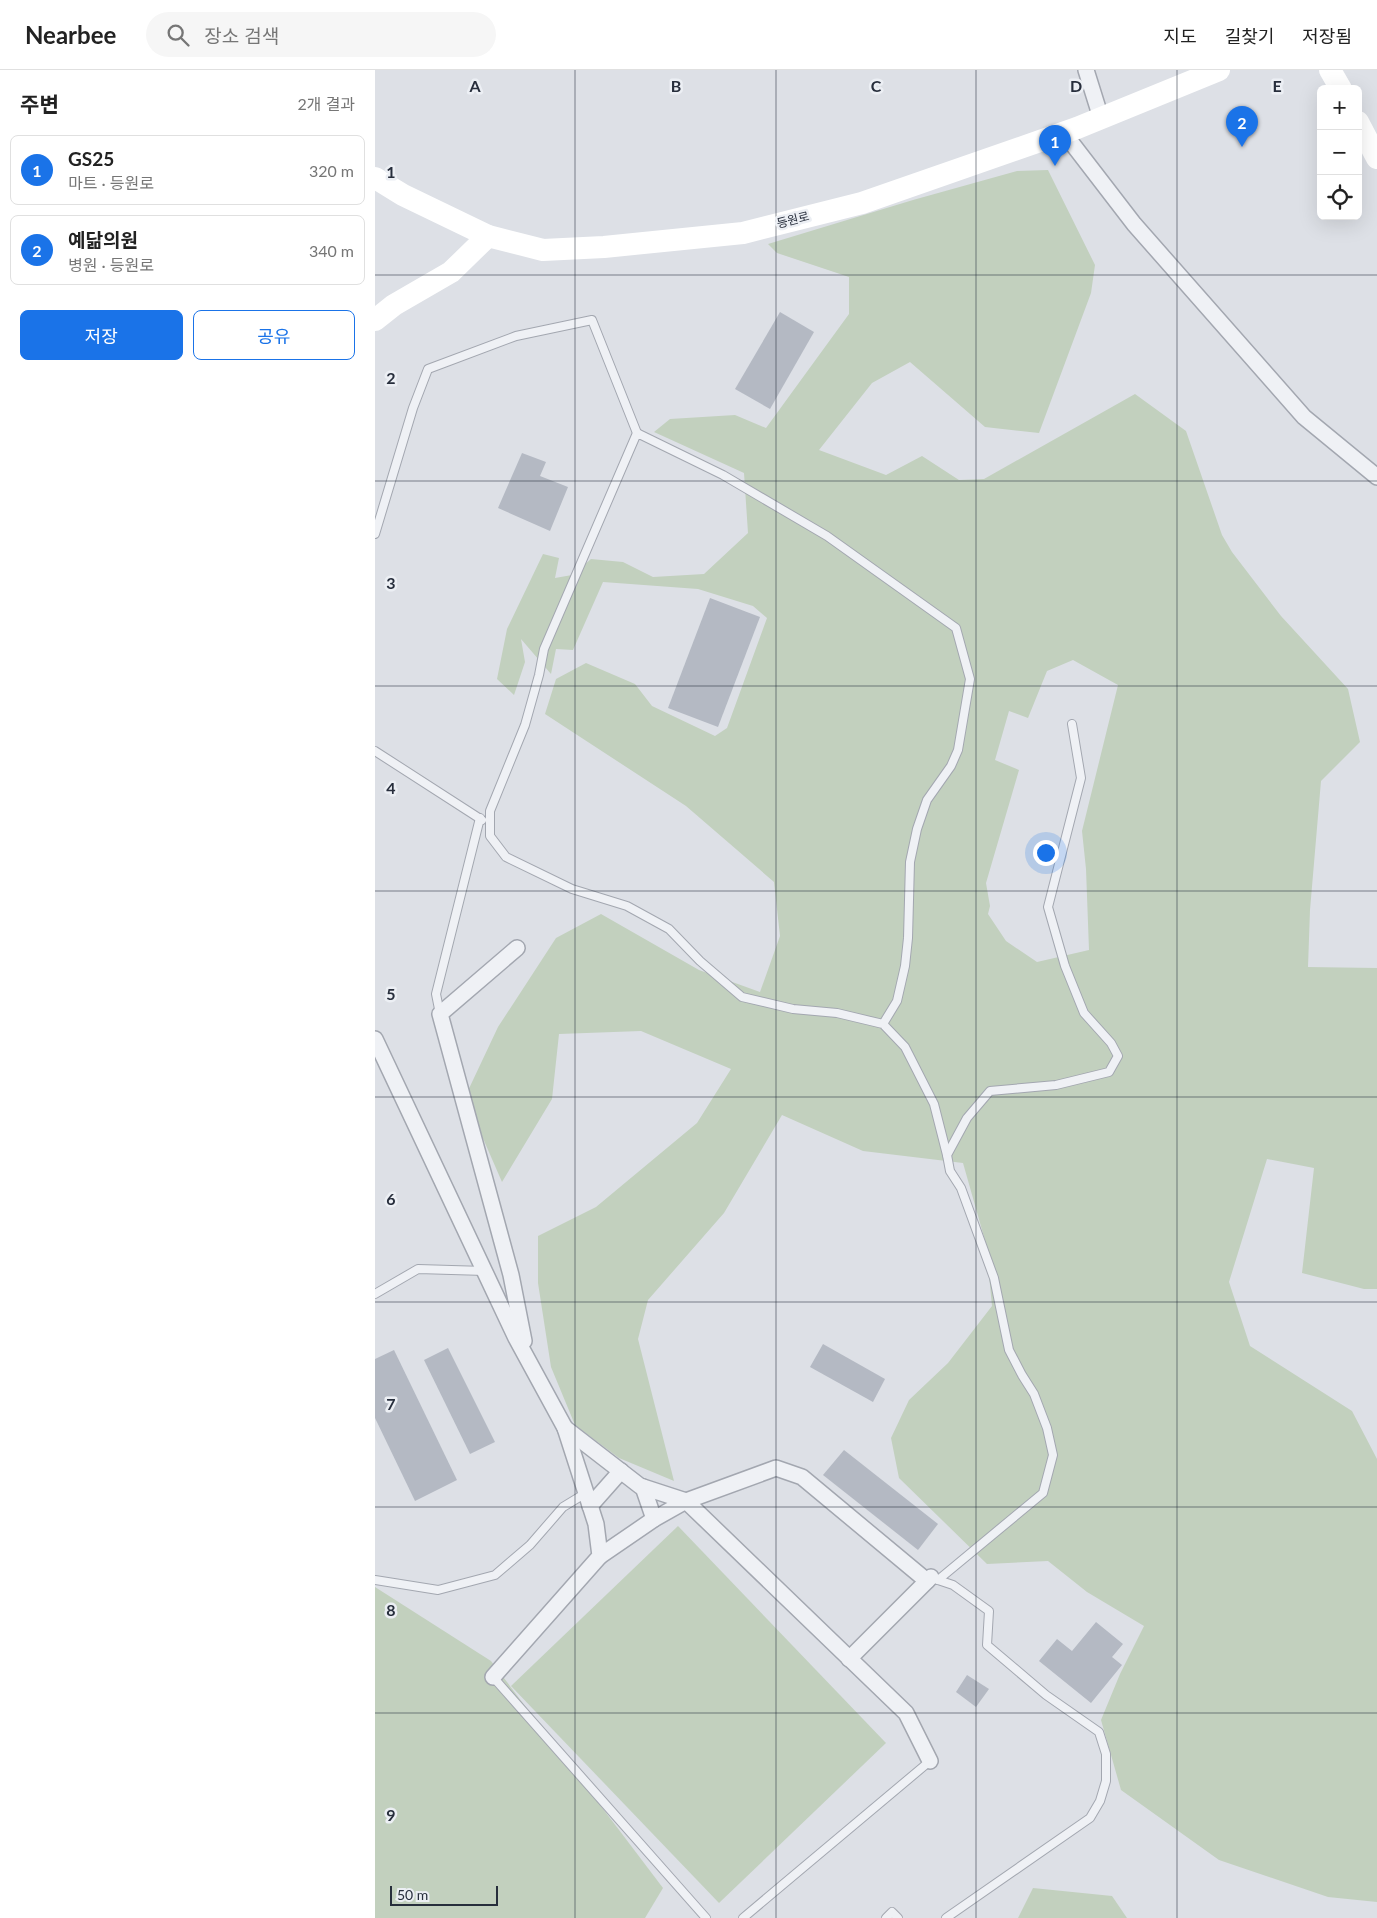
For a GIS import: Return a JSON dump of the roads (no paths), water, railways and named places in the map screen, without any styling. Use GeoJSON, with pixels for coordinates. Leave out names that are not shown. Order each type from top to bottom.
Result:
{"type":"FeatureCollection","features":[{"type":"Feature","properties":{"kind":"main road","name":"등원로"},"geometry":{"type":"LineString","coordinates":[[375,178],[419,203],[488,236],[543,250],[604,247],[743,233],[862,203],[1064,132],[1219,70]]}},
{"type":"Feature","properties":{"kind":"main road"},"geometry":{"type":"LineString","coordinates":[[1330,70],[1339,85]]}},
{"type":"Feature","properties":{"kind":"main road"},"geometry":{"type":"LineString","coordinates":[[1362,130],[1377,158]]}},
{"type":"Feature","properties":{"kind":"main road"},"geometry":{"type":"LineString","coordinates":[[375,320],[394,305],[451,272],[488,236]]}},
{"type":"Feature","properties":{"kind":"street"},"geometry":{"type":"LineString","coordinates":[[1086,70],[1101,118]]}},
{"type":"Feature","properties":{"kind":"street"},"geometry":{"type":"LineString","coordinates":[[1064,132],[1134,224],[1304,417],[1377,478]]}},
{"type":"Feature","properties":{"kind":"street"},"geometry":{"type":"LineString","coordinates":[[517,948],[440,1014],[511,1275],[528,1359]]}},
{"type":"Feature","properties":{"kind":"street"},"geometry":{"type":"LineString","coordinates":[[375,1039],[485,1271],[528,1359],[565,1428],[596,1524],[600,1556]]}},
{"type":"Feature","properties":{"kind":"street"},"geometry":{"type":"LineString","coordinates":[[565,1428],[643,1486],[686,1502],[906,1713],[930,1761]]}},
{"type":"Feature","properties":{"kind":"street"},"geometry":{"type":"LineString","coordinates":[[493,1677],[600,1556],[655,1519],[686,1502],[776,1468],[802,1477],[932,1579],[849,1658]]}},
{"type":"Feature","properties":{"kind":"street"},"geometry":{"type":"LineString","coordinates":[[588,1499],[621,1471]]}},
{"type":"Feature","properties":{"kind":"street"},"geometry":{"type":"LineString","coordinates":[[643,1486],[655,1519]]}},
{"type":"Feature","properties":{"kind":"lane"},"geometry":{"type":"LineString","coordinates":[[375,534],[413,408],[428,369],[517,336],[592,320],[637,433],[723,475],[827,536],[956,628],[970,679],[958,750],[951,766],[927,800],[917,830],[911,862],[909,938],[905,966],[897,1001],[883,1024]]}},
{"type":"Feature","properties":{"kind":"lane"},"geometry":{"type":"LineString","coordinates":[[637,433],[544,649],[525,725],[490,810],[490,836],[506,857],[572,888],[627,906],[669,928],[700,961],[742,997],[793,1009],[837,1013],[883,1024],[905,1047],[934,1104],[951,1171],[961,1188],[994,1278],[1009,1350],[1021,1375],[1034,1394],[1047,1428],[1053,1455],[1043,1492],[932,1579]]}},
{"type":"Feature","properties":{"kind":"lane"},"geometry":{"type":"LineString","coordinates":[[947,1155],[967,1118],[990,1091],[1056,1085],[1109,1072],[1118,1056],[1111,1043],[1084,1013],[1065,966],[1048,907],[1081,778],[1072,724]]}},
{"type":"Feature","properties":{"kind":"lane"},"geometry":{"type":"LineString","coordinates":[[375,751],[490,825]]}},
{"type":"Feature","properties":{"kind":"lane"},"geometry":{"type":"LineString","coordinates":[[440,1014],[436,994],[480,818]]}},
{"type":"Feature","properties":{"kind":"lane"},"geometry":{"type":"LineString","coordinates":[[375,1294],[418,1269],[485,1271]]}},
{"type":"Feature","properties":{"kind":"lane"},"geometry":{"type":"LineString","coordinates":[[375,1580],[438,1590],[495,1575],[530,1545],[563,1507],[588,1499]]}},
{"type":"Feature","properties":{"kind":"lane"},"geometry":{"type":"LineString","coordinates":[[932,1579],[953,1585],[989,1611],[987,1645],[1046,1695],[1099,1732],[1106,1754],[1106,1781],[1100,1801],[1091,1818],[946,1918]]}},
{"type":"Feature","properties":{"kind":"lane"},"geometry":{"type":"LineString","coordinates":[[493,1677],[706,1918]]}},
{"type":"Feature","properties":{"kind":"lane"},"geometry":{"type":"LineString","coordinates":[[743,1918],[930,1761]]}},
{"type":"Feature","properties":{"kind":"lane"},"geometry":{"type":"LineString","coordinates":[[886,1918],[891,1912],[899,1918]]}},
{"type":"Feature","properties":{"kind":"place","name":"예닮의원"},"geometry":{"type":"Point","coordinates":[1242,147]}},
{"type":"Feature","properties":{"kind":"place","name":"GS25"},"geometry":{"type":"Point","coordinates":[1055,166]}}]}
